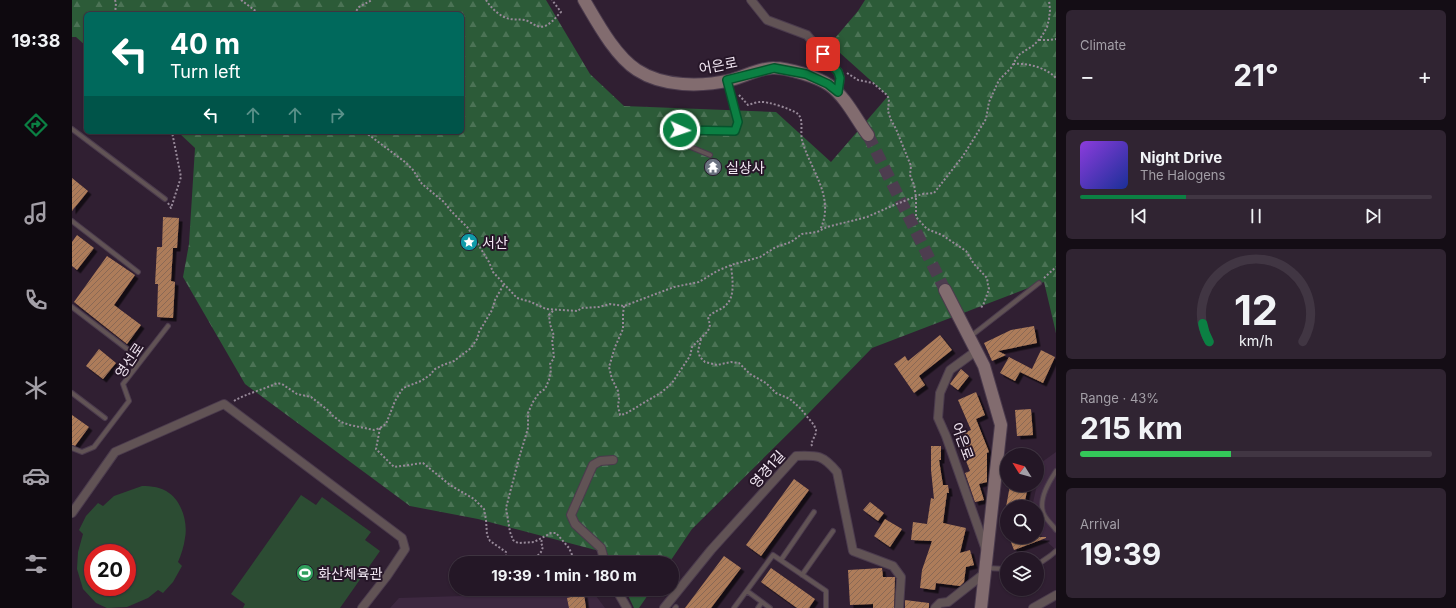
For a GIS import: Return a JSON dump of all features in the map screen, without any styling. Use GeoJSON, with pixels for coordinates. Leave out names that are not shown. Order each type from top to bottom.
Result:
{"type":"FeatureCollection","features":[{"type":"Feature","properties":{"kind":"street","name":"어은로"},"geometry":{"type":"LineString","coordinates":[[584,0],[599,26],[621,56],[636,69],[650,77],[676,84],[700,84],[729,80],[774,68],[806,74],[828,84],[838,92],[868,135]]}},
{"type":"Feature","properties":{"kind":"street"},"geometry":{"type":"LineString","coordinates":[[751,0],[767,20],[807,35],[838,72],[840,78],[838,92]]}},
{"type":"Feature","properties":{"kind":"street","name":"어은로"},"geometry":{"type":"LineString","coordinates":[[945,290],[984,366],[1002,425],[981,608]]}},
{"type":"Feature","properties":{"kind":"street","name":"어은로"},"geometry":{"type":"LineString","coordinates":[[976,351],[950,370],[940,393],[938,418],[946,436],[987,553]]}},
{"type":"Feature","properties":{"kind":"street"},"geometry":{"type":"LineString","coordinates":[[72,513],[115,452],[224,404],[402,538],[405,549],[387,576],[362,608]]}},
{"type":"Feature","properties":{"kind":"street"},"geometry":{"type":"LineString","coordinates":[[816,455],[829,463],[837,472],[853,551],[892,566],[900,577],[899,608]]}},
{"type":"Feature","properties":{"kind":"street","name":"영경1길"},"geometry":{"type":"LineString","coordinates":[[664,608],[711,550],[796,456],[816,455]]}},
{"type":"Feature","properties":{"kind":"street"},"geometry":{"type":"LineString","coordinates":[[603,556],[601,548],[575,524],[571,515],[593,465],[600,461],[613,460]]}},
{"type":"Feature","properties":{"kind":"street"},"geometry":{"type":"LineString","coordinates":[[935,608],[940,604],[948,602],[985,570]]}},
{"type":"Feature","properties":{"kind":"street"},"geometry":{"type":"LineString","coordinates":[[1033,608],[1056,595]]}},
{"type":"Feature","properties":{"kind":"street"},"geometry":{"type":"LineString","coordinates":[[620,596],[627,608]]}},
{"type":"Feature","properties":{"kind":"lane"},"geometry":{"type":"LineString","coordinates":[[710,155],[676,141],[680,130],[735,131],[738,122],[729,80]]}},
{"type":"Feature","properties":{"kind":"lane"},"geometry":{"type":"LineString","coordinates":[[72,128],[165,199]]}},
{"type":"Feature","properties":{"kind":"lane"},"geometry":{"type":"LineString","coordinates":[[72,221],[138,272]]}},
{"type":"Feature","properties":{"kind":"lane"},"geometry":{"type":"LineString","coordinates":[[969,337],[1038,283]]}},
{"type":"Feature","properties":{"kind":"lane","name":"영선로"},"geometry":{"type":"LineString","coordinates":[[72,307],[131,352]]}},
{"type":"Feature","properties":{"kind":"lane","name":"영선로"},"geometry":{"type":"LineString","coordinates":[[72,448],[82,452],[94,447],[129,400],[123,384],[168,326]]}},
{"type":"Feature","properties":{"kind":"lane"},"geometry":{"type":"LineString","coordinates":[[72,393],[105,418]]}},
{"type":"Feature","properties":{"kind":"lane"},"geometry":{"type":"LineString","coordinates":[[1055,528],[1045,515],[1043,506],[1045,489],[1056,471]]}},
{"type":"Feature","properties":{"kind":"lane"},"geometry":{"type":"LineString","coordinates":[[781,560],[814,512]]}},
{"type":"Feature","properties":{"kind":"lane"},"geometry":{"type":"LineString","coordinates":[[802,575],[833,531]]}},
{"type":"Feature","properties":{"kind":"lane"},"geometry":{"type":"LineString","coordinates":[[1044,560],[1056,550]]}},
{"type":"Feature","properties":{"kind":"lane"},"geometry":{"type":"LineString","coordinates":[[734,608],[772,555],[826,591],[826,608]]}},
{"type":"Feature","properties":{"kind":"lane"},"geometry":{"type":"LineString","coordinates":[[985,570],[1000,569]]}},
{"type":"Feature","properties":{"kind":"lane"},"geometry":{"type":"LineString","coordinates":[[747,591],[770,608]]}},
{"type":"Feature","properties":{"kind":"lane"},"geometry":{"type":"LineString","coordinates":[[758,608],[762,602]]}},
{"type":"Feature","properties":{"kind":"path"},"geometry":{"type":"LineString","coordinates":[[115,0],[115,12]]}},
{"type":"Feature","properties":{"kind":"path"},"geometry":{"type":"LineString","coordinates":[[241,0],[258,12]]}},
{"type":"Feature","properties":{"kind":"path"},"geometry":{"type":"LineString","coordinates":[[356,12],[360,7],[372,0]]}},
{"type":"Feature","properties":{"kind":"path"},"geometry":{"type":"LineString","coordinates":[[486,0],[490,7],[507,18],[524,20],[531,22],[536,26],[544,27],[554,20],[561,12],[552,0]]}},
{"type":"Feature","properties":{"kind":"path"},"geometry":{"type":"LineString","coordinates":[[368,134],[405,162],[413,170],[422,184],[444,202],[450,211],[468,228],[489,262],[493,272],[517,298],[531,302],[546,309],[553,310],[578,310],[581,308],[599,307],[610,304],[624,306],[674,287],[699,282],[717,271],[731,265],[760,257],[776,247],[791,242],[802,234],[820,231],[827,227],[866,217],[922,194],[934,193],[946,180],[963,156],[986,119],[989,102],[1000,80],[1012,68],[1020,54],[1039,40],[1047,27],[1050,10],[1049,0]]}},
{"type":"Feature","properties":{"kind":"path"},"geometry":{"type":"LineString","coordinates":[[1039,40],[1056,39]]}},
{"type":"Feature","properties":{"kind":"path"},"geometry":{"type":"LineString","coordinates":[[1013,64],[1026,64],[1051,72],[1056,78]]}},
{"type":"Feature","properties":{"kind":"path"},"geometry":{"type":"LineString","coordinates":[[838,72],[849,73],[858,80],[873,83],[887,95],[889,99],[889,116],[911,166],[910,175],[914,185],[916,197],[916,217],[918,221],[927,229],[942,235],[966,251],[974,264],[987,278],[989,289],[981,308]]}},
{"type":"Feature","properties":{"kind":"path"},"geometry":{"type":"LineString","coordinates":[[729,80],[741,98],[748,105],[761,101],[788,109],[798,114],[802,121],[800,130],[802,140],[819,178],[823,192],[825,214],[824,222],[820,231]]}},
{"type":"Feature","properties":{"kind":"path"},"geometry":{"type":"LineString","coordinates":[[165,199],[171,208],[182,177],[172,134]]}},
{"type":"Feature","properties":{"kind":"path"},"geometry":{"type":"LineString","coordinates":[[624,306],[624,329],[615,347],[609,367],[612,379],[618,390],[618,406],[620,415],[625,414],[662,392],[672,382],[690,356],[692,347],[708,331],[710,325],[708,318],[712,313],[726,306],[731,297],[731,265]]}},
{"type":"Feature","properties":{"kind":"path"},"geometry":{"type":"LineString","coordinates":[[1038,283],[1056,267]]}},
{"type":"Feature","properties":{"kind":"path"},"geometry":{"type":"LineString","coordinates":[[234,401],[240,397],[277,383],[282,384],[297,394],[311,397],[341,422],[374,430],[380,428],[386,424],[403,388],[420,381],[430,375],[435,369],[454,361],[472,348],[504,284]]}},
{"type":"Feature","properties":{"kind":"path"},"geometry":{"type":"LineString","coordinates":[[553,310],[549,315],[554,336],[552,340],[554,358],[550,364],[551,370],[549,380],[545,389],[539,393],[533,402],[528,413],[526,435],[506,508],[510,532],[513,540],[518,543],[534,542],[551,533],[556,533],[569,548],[573,556]]}},
{"type":"Feature","properties":{"kind":"path"},"geometry":{"type":"LineString","coordinates":[[702,338],[698,352],[700,357],[705,362],[717,365],[731,362],[739,363],[750,374],[766,383],[776,393],[790,399],[800,408],[816,430],[811,444],[816,455]]}},
{"type":"Feature","properties":{"kind":"path"},"geometry":{"type":"LineString","coordinates":[[380,428],[376,449],[394,467],[423,463],[450,485],[474,499],[484,509],[487,535],[490,541],[506,552],[506,556]]}},
{"type":"Feature","properties":{"kind":"path"},"geometry":{"type":"LineString","coordinates":[[538,556],[542,552],[542,539]]}},
{"type":"Feature","properties":{"kind":"shaded area"},"geometry":{"type":"Polygon","coordinates":[[[1056,452],[1056,550],[1044,539],[1044,500],[1034,500],[1035,492],[1044,492],[1044,461],[1056,452]]]}},
{"type":"Feature","properties":{"kind":"shaded area"},"geometry":{"type":"Polygon","coordinates":[[[464,596],[596,596],[605,608],[390,608],[399,598],[464,596]]]}},
{"type":"Feature","properties":{"kind":"green space"},"geometry":{"type":"Polygon","coordinates":[[[72,0],[546,0],[590,74],[624,106],[776,112],[831,162],[888,96],[830,44],[858,11],[865,0],[1056,0],[1056,333],[1044,282],[872,348],[692,529],[674,556],[608,556],[607,553],[478,519],[410,506],[245,384],[183,277],[189,244],[195,148],[180,134],[464,134],[464,12],[84,12],[84,44],[76,37],[72,37],[72,0]]]}},
{"type":"Feature","properties":{"kind":"green space"},"geometry":{"type":"Polygon","coordinates":[[[142,486],[163,489],[174,497],[181,507],[186,526],[185,541],[178,562],[182,566],[173,582],[163,593],[158,590],[148,598],[127,607],[107,608],[96,603],[90,596],[136,596],[136,544],[84,544],[84,590],[83,589],[77,569],[78,552],[83,534],[79,530],[86,516],[98,503],[103,506],[114,496],[142,486]]]}},
{"type":"Feature","properties":{"kind":"green space","name":"화산체육관"},"geometry":{"type":"Polygon","coordinates":[[[301,495],[316,505],[322,497],[371,532],[365,540],[380,551],[340,608],[243,608],[245,604],[231,594],[301,495]]]}},
{"type":"Feature","properties":{"kind":"green space"},"geometry":{"type":"Polygon","coordinates":[[[628,596],[647,596],[639,608],[634,608],[628,596]]]}},
{"type":"Feature","properties":{"kind":"building"},"geometry":{"type":"Polygon","coordinates":[[[72,178],[88,191],[72,211],[72,178]]]}},
{"type":"Feature","properties":{"kind":"building"},"geometry":{"type":"Polygon","coordinates":[[[163,217],[179,218],[177,248],[173,248],[171,281],[175,282],[173,318],[157,317],[158,284],[155,284],[157,247],[162,247],[163,217]]]}},
{"type":"Feature","properties":{"kind":"building"},"geometry":{"type":"Polygon","coordinates":[[[77,235],[94,248],[77,270],[72,266],[72,242],[77,235]]]}},
{"type":"Feature","properties":{"kind":"building"},"geometry":{"type":"Polygon","coordinates":[[[107,256],[135,275],[114,305],[141,325],[127,344],[74,302],[107,256]]]}},
{"type":"Feature","properties":{"kind":"building"},"geometry":{"type":"Polygon","coordinates":[[[1034,326],[1037,343],[998,351],[1006,355],[992,361],[984,343],[1011,330],[1034,326]]]}},
{"type":"Feature","properties":{"kind":"building"},"geometry":{"type":"Polygon","coordinates":[[[940,335],[952,350],[919,376],[925,385],[914,393],[894,364],[905,356],[908,361],[940,335]]]}},
{"type":"Feature","properties":{"kind":"building"},"geometry":{"type":"Polygon","coordinates":[[[99,349],[116,363],[103,379],[86,366],[99,349]]]}},
{"type":"Feature","properties":{"kind":"building"},"geometry":{"type":"Polygon","coordinates":[[[1041,350],[1055,357],[1043,383],[1020,372],[1015,381],[1000,373],[1009,357],[1032,369],[1041,350]]]}},
{"type":"Feature","properties":{"kind":"building"},"geometry":{"type":"Polygon","coordinates":[[[961,369],[969,376],[958,390],[950,384],[961,369]]]}},
{"type":"Feature","properties":{"kind":"building"},"geometry":{"type":"Polygon","coordinates":[[[976,392],[985,415],[976,419],[989,452],[987,453],[987,482],[979,484],[984,500],[975,502],[965,473],[970,471],[956,436],[971,430],[958,400],[976,392]]]}},
{"type":"Feature","properties":{"kind":"building"},"geometry":{"type":"Polygon","coordinates":[[[1031,409],[1033,435],[1017,436],[1015,410],[1031,409]]]}},
{"type":"Feature","properties":{"kind":"building"},"geometry":{"type":"Polygon","coordinates":[[[72,415],[89,427],[75,446],[72,445],[72,415]]]}},
{"type":"Feature","properties":{"kind":"building"},"geometry":{"type":"Polygon","coordinates":[[[931,446],[941,446],[941,460],[939,460],[943,485],[948,485],[949,493],[947,493],[943,523],[966,528],[960,553],[970,550],[974,565],[966,567],[964,582],[960,586],[936,583],[935,590],[920,588],[922,570],[932,541],[911,540],[913,522],[927,524],[931,498],[934,499],[931,470],[931,446]]]}},
{"type":"Feature","properties":{"kind":"building"},"geometry":{"type":"Polygon","coordinates":[[[794,479],[809,490],[761,556],[746,545],[794,479]]]}},
{"type":"Feature","properties":{"kind":"building"},"geometry":{"type":"Polygon","coordinates":[[[1009,492],[1027,492],[1025,500],[1007,500],[1009,492]]]}},
{"type":"Feature","properties":{"kind":"building"},"geometry":{"type":"Polygon","coordinates":[[[870,502],[884,513],[878,521],[863,510],[870,502]]]}},
{"type":"Feature","properties":{"kind":"building"},"geometry":{"type":"Polygon","coordinates":[[[885,519],[902,529],[890,547],[874,536],[885,519]]]}},
{"type":"Feature","properties":{"kind":"building"},"geometry":{"type":"Polygon","coordinates":[[[1012,544],[1030,544],[1014,550],[1012,544]]]}},
{"type":"Feature","properties":{"kind":"building"},"geometry":{"type":"Polygon","coordinates":[[[724,556],[741,568],[711,608],[685,608],[724,556]]]}},
{"type":"Feature","properties":{"kind":"building"},"geometry":{"type":"Polygon","coordinates":[[[771,568],[815,599],[809,608],[797,608],[761,582],[771,568]]]}},
{"type":"Feature","properties":{"kind":"building"},"geometry":{"type":"Polygon","coordinates":[[[882,568],[883,577],[895,577],[894,608],[873,608],[873,604],[850,605],[848,570],[882,568]]]}},
{"type":"Feature","properties":{"kind":"building"},"geometry":{"type":"Polygon","coordinates":[[[584,596],[586,608],[569,608],[567,598],[584,596]]]}},
{"type":"Feature","properties":{"kind":"building"},"geometry":{"type":"Polygon","coordinates":[[[905,600],[929,603],[929,608],[905,608],[905,600]]]}},
{"type":"Feature","properties":{"kind":"tunnel"},"geometry":{"type":"LineString","coordinates":[[868,135],[945,290]]}},
{"type":"Feature","properties":{"kind":"place","name":"실상사"},"geometry":{"type":"Point","coordinates":[713,167]}},
{"type":"Feature","properties":{"kind":"place","name":"서산"},"geometry":{"type":"Point","coordinates":[469,242]}},
{"type":"Feature","properties":{"kind":"place","name":"화산체육관"},"geometry":{"type":"Point","coordinates":[305,573]}},
{"type":"Feature","properties":{"kind":"route"},"geometry":{"type":"LineString","coordinates":[[680,130],[735,131],[738,122],[727,80],[732,80],[741,76],[774,68],[806,74],[828,84],[838,92],[840,78],[838,72],[823,54]]}}]}
